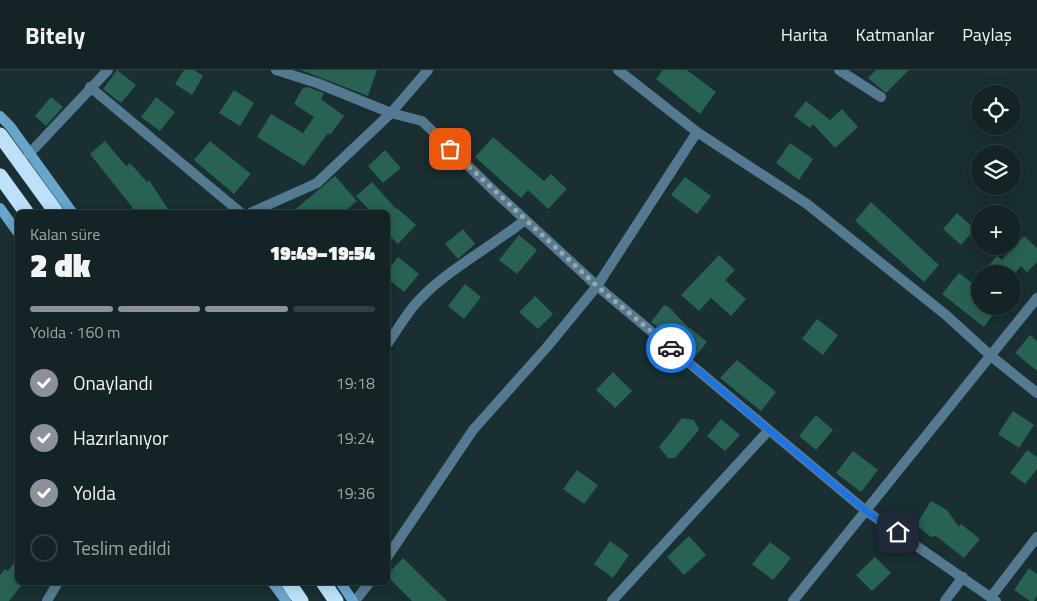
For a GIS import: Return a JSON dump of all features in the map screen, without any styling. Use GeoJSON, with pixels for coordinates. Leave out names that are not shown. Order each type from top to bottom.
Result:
{"type":"FeatureCollection","features":[{"type":"Feature","properties":{"kind":"highway"},"geometry":{"type":"LineString","coordinates":[[0,135],[55,210]]}},
{"type":"Feature","properties":{"kind":"highway"},"geometry":{"type":"LineString","coordinates":[[0,176],[25,210]]}},
{"type":"Feature","properties":{"kind":"highway"},"geometry":{"type":"LineString","coordinates":[[290,585],[301,601]]}},
{"type":"Feature","properties":{"kind":"highway"},"geometry":{"type":"LineString","coordinates":[[325,585],[336,601]]}},
{"type":"Feature","properties":{"kind":"street"},"geometry":{"type":"LineString","coordinates":[[30,154],[90,87],[108,70]]}},
{"type":"Feature","properties":{"kind":"street"},"geometry":{"type":"LineString","coordinates":[[276,70],[317,83],[391,113],[422,121],[597,286],[769,430],[866,511],[993,599],[1037,537]]}},
{"type":"Feature","properties":{"kind":"street"},"geometry":{"type":"LineString","coordinates":[[256,210],[317,183],[391,113],[428,70]]}},
{"type":"Feature","properties":{"kind":"street"},"geometry":{"type":"LineString","coordinates":[[618,70],[697,132],[807,204],[946,315],[991,356],[1037,393]]}},
{"type":"Feature","properties":{"kind":"street"},"geometry":{"type":"LineString","coordinates":[[839,70],[880,97]]}},
{"type":"Feature","properties":{"kind":"street"},"geometry":{"type":"LineString","coordinates":[[90,87],[238,210]]}},
{"type":"Feature","properties":{"kind":"street"},"geometry":{"type":"LineString","coordinates":[[0,116],[71,210]]}},
{"type":"Feature","properties":{"kind":"street"},"geometry":{"type":"LineString","coordinates":[[390,553],[473,430],[547,347],[597,286],[697,132]]}},
{"type":"Feature","properties":{"kind":"street"},"geometry":{"type":"LineString","coordinates":[[0,208],[15,229]]}},
{"type":"Feature","properties":{"kind":"street"},"geometry":{"type":"LineString","coordinates":[[390,340],[418,300],[445,277],[525,220]]}},
{"type":"Feature","properties":{"kind":"street"},"geometry":{"type":"LineString","coordinates":[[793,601],[1037,298]]}},
{"type":"Feature","properties":{"kind":"street"},"geometry":{"type":"LineString","coordinates":[[612,601],[769,430]]}},
{"type":"Feature","properties":{"kind":"street"},"geometry":{"type":"LineString","coordinates":[[945,601],[963,578]]}},
{"type":"Feature","properties":{"kind":"street"},"geometry":{"type":"LineString","coordinates":[[47,601],[56,585]]}},
{"type":"Feature","properties":{"kind":"street"},"geometry":{"type":"LineString","coordinates":[[274,585],[286,601]]}},
{"type":"Feature","properties":{"kind":"street"},"geometry":{"type":"LineString","coordinates":[[342,585],[354,601],[367,585]]}},
{"type":"Feature","properties":{"kind":"building"},"geometry":{"type":"Polygon","coordinates":[[[117,70],[136,85],[121,103],[103,89],[117,70]]]}},
{"type":"Feature","properties":{"kind":"building"},"geometry":{"type":"Polygon","coordinates":[[[184,70],[194,70],[203,76],[192,95],[175,84],[184,70]]]}},
{"type":"Feature","properties":{"kind":"building"},"geometry":{"type":"Polygon","coordinates":[[[301,70],[377,70],[368,96],[301,70]]]}},
{"type":"Feature","properties":{"kind":"building"},"geometry":{"type":"Polygon","coordinates":[[[663,70],[687,70],[716,92],[700,114],[656,79],[663,70]]]}},
{"type":"Feature","properties":{"kind":"building"},"geometry":{"type":"Polygon","coordinates":[[[876,70],[909,70],[886,93],[868,78],[876,70]]]}},
{"type":"Feature","properties":{"kind":"building"},"geometry":{"type":"Polygon","coordinates":[[[307,87],[324,93],[321,99],[344,116],[330,135],[328,133],[304,166],[257,137],[271,114],[303,133],[314,117],[294,104],[302,89],[307,87]]]}},
{"type":"Feature","properties":{"kind":"building"},"geometry":{"type":"Polygon","coordinates":[[[234,90],[254,103],[240,126],[219,113],[234,90]]]}},
{"type":"Feature","properties":{"kind":"building"},"geometry":{"type":"Polygon","coordinates":[[[51,97],[63,107],[46,126],[35,116],[51,97]]]}},
{"type":"Feature","properties":{"kind":"building"},"geometry":{"type":"Polygon","coordinates":[[[156,97],[175,112],[160,131],[141,117],[156,97]]]}},
{"type":"Feature","properties":{"kind":"building"},"geometry":{"type":"Polygon","coordinates":[[[806,101],[830,120],[842,109],[858,127],[835,148],[813,124],[810,128],[794,116],[806,101]]]}},
{"type":"Feature","properties":{"kind":"building"},"geometry":{"type":"Polygon","coordinates":[[[493,137],[544,181],[551,174],[567,189],[548,209],[528,190],[521,198],[475,157],[493,137]]]}},
{"type":"Feature","properties":{"kind":"building"},"geometry":{"type":"Polygon","coordinates":[[[105,141],[126,166],[130,163],[147,182],[149,180],[169,210],[134,210],[90,154],[105,141]]]}},
{"type":"Feature","properties":{"kind":"building"},"geometry":{"type":"Polygon","coordinates":[[[210,141],[251,174],[234,194],[194,160],[210,141]]]}},
{"type":"Feature","properties":{"kind":"building"},"geometry":{"type":"Polygon","coordinates":[[[790,143],[813,159],[799,180],[776,163],[790,143]]]}},
{"type":"Feature","properties":{"kind":"building"},"geometry":{"type":"Polygon","coordinates":[[[385,150],[401,168],[383,183],[368,166],[385,150]]]}},
{"type":"Feature","properties":{"kind":"building"},"geometry":{"type":"Polygon","coordinates":[[[335,176],[357,201],[346,210],[294,210],[335,176]]]}},
{"type":"Feature","properties":{"kind":"building"},"geometry":{"type":"Polygon","coordinates":[[[685,177],[711,196],[697,214],[671,195],[685,177]]]}},
{"type":"Feature","properties":{"kind":"building"},"geometry":{"type":"Polygon","coordinates":[[[372,182],[396,209],[416,225],[398,244],[390,236],[390,210],[369,210],[356,196],[372,182]]]}},
{"type":"Feature","properties":{"kind":"building"},"geometry":{"type":"Polygon","coordinates":[[[871,202],[939,265],[924,282],[855,221],[871,202]]]}},
{"type":"Feature","properties":{"kind":"building"},"geometry":{"type":"Polygon","coordinates":[[[957,213],[971,225],[971,234],[961,245],[943,229],[957,213]]]}},
{"type":"Feature","properties":{"kind":"building"},"geometry":{"type":"Polygon","coordinates":[[[463,229],[475,244],[458,259],[445,244],[463,229]]]}},
{"type":"Feature","properties":{"kind":"building"},"geometry":{"type":"Polygon","coordinates":[[[519,235],[537,250],[517,274],[499,260],[519,235]]]}},
{"type":"Feature","properties":{"kind":"building"},"geometry":{"type":"Polygon","coordinates":[[[1024,236],[1037,248],[1037,262],[1027,272],[1021,265],[989,265],[997,256],[1002,260],[1007,255],[1021,255],[1021,239],[1024,236]]]}},
{"type":"Feature","properties":{"kind":"building"},"geometry":{"type":"Polygon","coordinates":[[[719,255],[735,270],[725,280],[746,299],[731,316],[711,298],[699,311],[681,295],[719,255]]]}},
{"type":"Feature","properties":{"kind":"building"},"geometry":{"type":"Polygon","coordinates":[[[398,257],[419,274],[404,292],[390,281],[390,267],[398,257]]]}},
{"type":"Feature","properties":{"kind":"building"},"geometry":{"type":"Polygon","coordinates":[[[959,273],[971,282],[971,315],[993,315],[984,327],[942,294],[959,273]]]}},
{"type":"Feature","properties":{"kind":"building"},"geometry":{"type":"Polygon","coordinates":[[[465,284],[481,297],[464,319],[448,306],[465,284]]]}},
{"type":"Feature","properties":{"kind":"building"},"geometry":{"type":"Polygon","coordinates":[[[535,296],[553,314],[538,329],[519,312],[535,296]]]}},
{"type":"Feature","properties":{"kind":"building"},"geometry":{"type":"Polygon","coordinates":[[[664,305],[669,307],[685,324],[707,342],[694,358],[651,322],[664,305]]]}},
{"type":"Feature","properties":{"kind":"building"},"geometry":{"type":"Polygon","coordinates":[[[817,319],[838,335],[823,355],[802,339],[817,319]]]}},
{"type":"Feature","properties":{"kind":"building"},"geometry":{"type":"Polygon","coordinates":[[[1030,335],[1037,341],[1037,371],[1015,353],[1030,335]]]}},
{"type":"Feature","properties":{"kind":"building"},"geometry":{"type":"Polygon","coordinates":[[[737,360],[776,392],[761,411],[720,378],[737,360]]]}},
{"type":"Feature","properties":{"kind":"building"},"geometry":{"type":"Polygon","coordinates":[[[613,372],[632,391],[615,408],[596,390],[613,372]]]}},
{"type":"Feature","properties":{"kind":"building"},"geometry":{"type":"Polygon","coordinates":[[[1013,411],[1034,425],[1019,448],[998,434],[1013,411]]]}},
{"type":"Feature","properties":{"kind":"building"},"geometry":{"type":"Polygon","coordinates":[[[816,415],[833,430],[816,450],[799,436],[816,415]]]}},
{"type":"Feature","properties":{"kind":"building"},"geometry":{"type":"Polygon","coordinates":[[[682,418],[694,420],[699,430],[675,458],[668,458],[659,447],[682,418]]]}},
{"type":"Feature","properties":{"kind":"building"},"geometry":{"type":"Polygon","coordinates":[[[721,419],[740,435],[725,451],[707,436],[721,419]]]}},
{"type":"Feature","properties":{"kind":"building"},"geometry":{"type":"Polygon","coordinates":[[[1027,450],[1037,457],[1037,469],[1025,484],[1010,473],[1027,450]]]}},
{"type":"Feature","properties":{"kind":"building"},"geometry":{"type":"Polygon","coordinates":[[[853,451],[878,470],[861,492],[836,473],[853,451]]]}},
{"type":"Feature","properties":{"kind":"building"},"geometry":{"type":"Polygon","coordinates":[[[577,470],[598,485],[584,504],[563,489],[577,470]]]}},
{"type":"Feature","properties":{"kind":"building"},"geometry":{"type":"Polygon","coordinates":[[[931,501],[947,510],[959,527],[961,524],[980,539],[964,558],[936,536],[931,537],[916,525],[931,501]]]}},
{"type":"Feature","properties":{"kind":"building"},"geometry":{"type":"Polygon","coordinates":[[[689,536],[706,555],[684,575],[667,557],[689,536]]]}},
{"type":"Feature","properties":{"kind":"building"},"geometry":{"type":"Polygon","coordinates":[[[610,541],[629,555],[613,578],[594,564],[610,541]]]}},
{"type":"Feature","properties":{"kind":"building"},"geometry":{"type":"Polygon","coordinates":[[[770,542],[791,558],[773,580],[752,564],[770,542]]]}},
{"type":"Feature","properties":{"kind":"building"},"geometry":{"type":"Polygon","coordinates":[[[875,557],[891,573],[872,591],[856,575],[875,557]]]}},
{"type":"Feature","properties":{"kind":"building"},"geometry":{"type":"Polygon","coordinates":[[[403,558],[447,601],[412,601],[390,579],[390,572],[403,558]]]}},
{"type":"Feature","properties":{"kind":"building"},"geometry":{"type":"Polygon","coordinates":[[[15,561],[15,585],[22,585],[9,601],[0,601],[0,575],[5,569],[8,571],[15,561]]]}},
{"type":"Feature","properties":{"kind":"building"},"geometry":{"type":"Polygon","coordinates":[[[1029,568],[1037,574],[1037,596],[1034,601],[1030,601],[1014,590],[1029,568]]]}},
{"type":"Feature","properties":{"kind":"way so far"},"geometry":{"type":"LineString","coordinates":[[450,149],[597,286],[671,348]]}},
{"type":"Feature","properties":{"kind":"route"},"geometry":{"type":"LineString","coordinates":[[671,348],[866,511],[898,532]]}}]}
